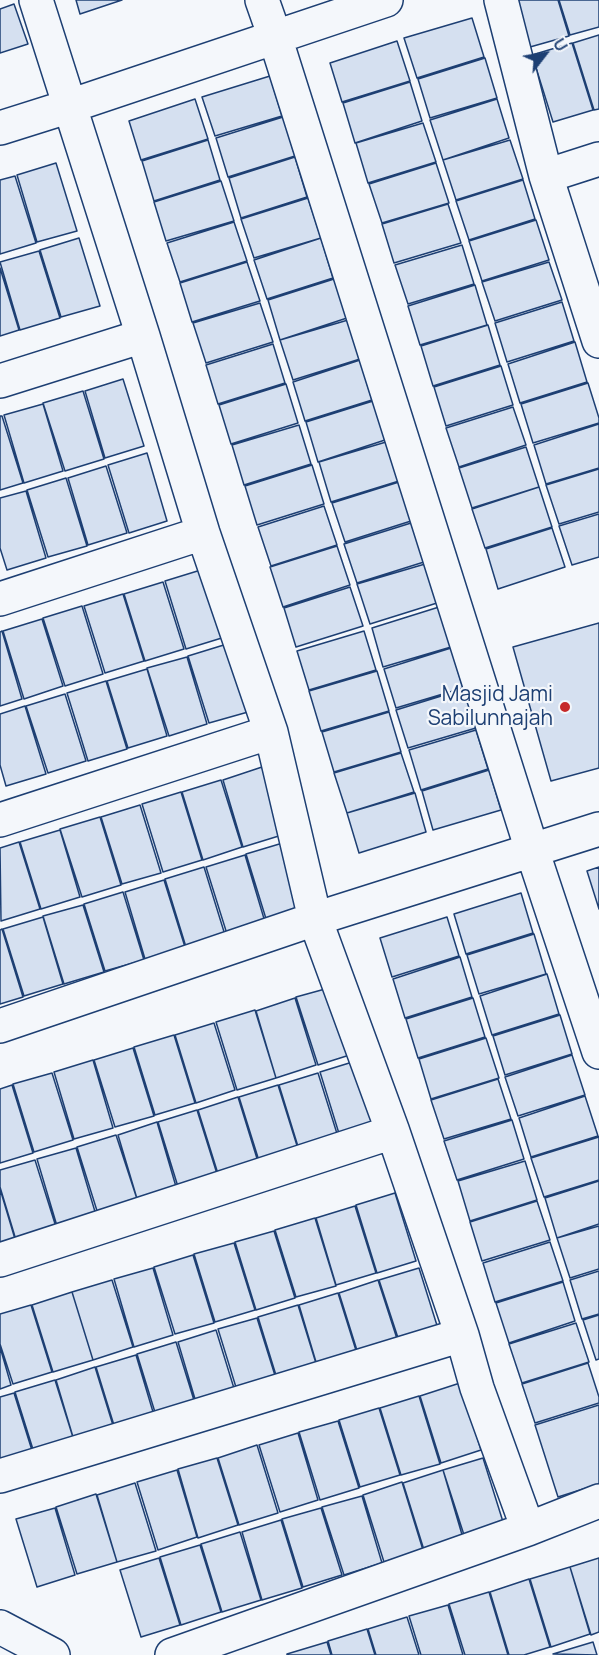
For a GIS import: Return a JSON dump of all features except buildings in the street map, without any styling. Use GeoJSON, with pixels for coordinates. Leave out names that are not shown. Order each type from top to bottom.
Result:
{"type":"FeatureCollection","features":[{"type":"Feature","properties":{"kind":"street"},"geometry":{"type":"LineString","coordinates":[[36,0],[203,533],[271,732],[315,919],[393,1132],[462,1335],[477,1388],[528,1529]]}},
{"type":"Feature","properties":{"kind":"street"},"geometry":{"type":"LineString","coordinates":[[262,0],[531,850],[599,1052]]}},
{"type":"Feature","properties":{"kind":"street"},"geometry":{"type":"LineString","coordinates":[[0,128],[386,0]]}},
{"type":"Feature","properties":{"kind":"street"},"geometry":{"type":"LineString","coordinates":[[501,0],[546,176],[599,341]]}},
{"type":"Feature","properties":{"kind":"street"},"geometry":{"type":"LineString","coordinates":[[546,176],[599,159]]}},
{"type":"Feature","properties":{"kind":"street"},"geometry":{"type":"LineString","coordinates":[[0,381],[143,336]]}},
{"type":"Feature","properties":{"kind":"street"},"geometry":{"type":"LineString","coordinates":[[0,599],[203,533]]}},
{"type":"Feature","properties":{"kind":"street"},"geometry":{"type":"LineString","coordinates":[[0,820],[271,732]]}},
{"type":"Feature","properties":{"kind":"street"},"geometry":{"type":"LineString","coordinates":[[0,1026],[315,919],[599,829]]}},
{"type":"Feature","properties":{"kind":"street"},"geometry":{"type":"LineString","coordinates":[[0,1260],[393,1132]]}},
{"type":"Feature","properties":{"kind":"street"},"geometry":{"type":"LineString","coordinates":[[0,1476],[462,1335]]}},
{"type":"Feature","properties":{"kind":"street"},"geometry":{"type":"LineString","coordinates":[[172,1655],[528,1529],[599,1501]]}},
{"type":"Feature","properties":{"kind":"street"},"geometry":{"type":"LineString","coordinates":[[0,1627],[54,1655]]}},
{"type":"Feature","properties":{"kind":"place","name":"Masjid Jami Sabilunnajah"},"geometry":{"type":"Point","coordinates":[565,707]}}]}
